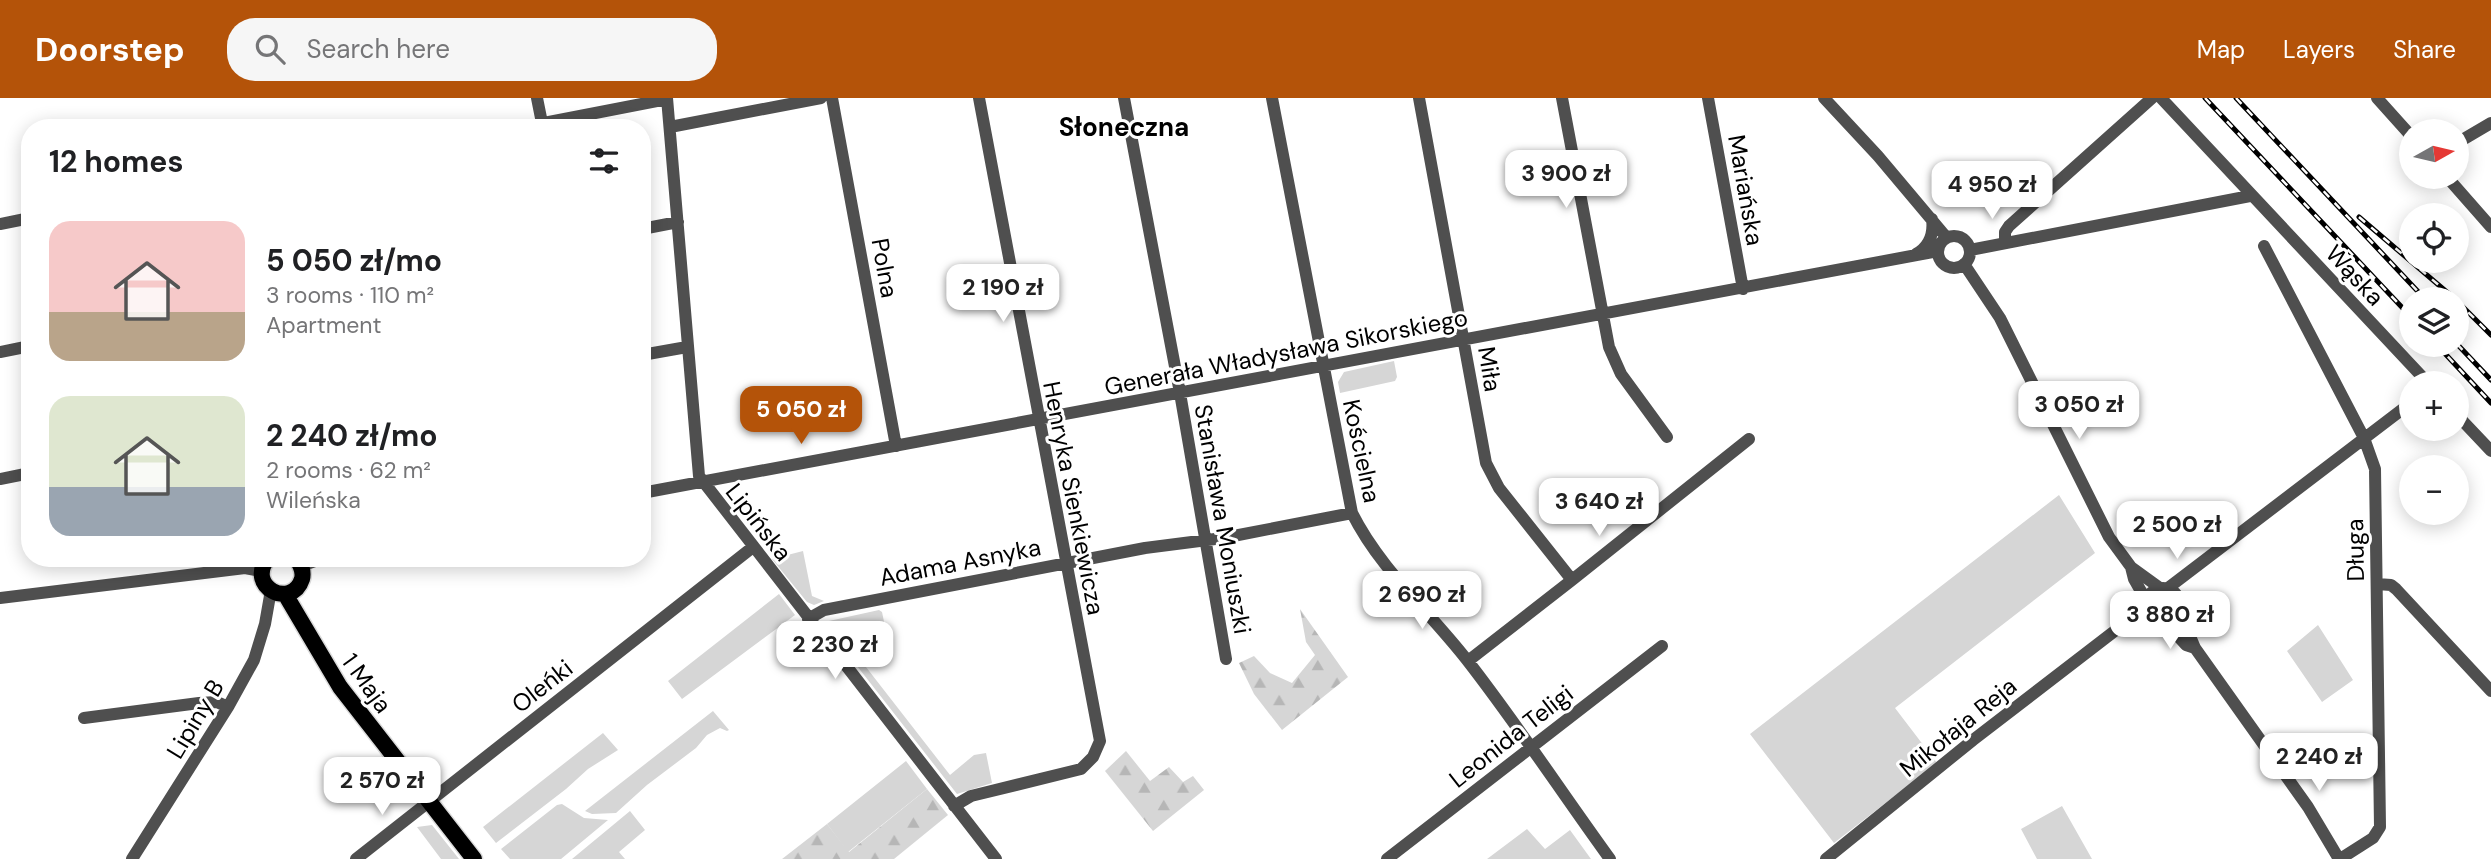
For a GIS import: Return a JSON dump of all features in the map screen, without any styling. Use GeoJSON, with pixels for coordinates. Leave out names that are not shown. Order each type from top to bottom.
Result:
{"type":"FeatureCollection","features":[{"type":"Feature","properties":{"kind":"main road","name":"1 Maja"},"geometry":{"type":"LineString","coordinates":[[265,567],[264,583],[278,592],[340,687],[474,859]]}},
{"type":"Feature","properties":{"kind":"main road"},"geometry":{"type":"LineString","coordinates":[[278,592],[291,592],[300,584],[300,567]]}},
{"type":"Feature","properties":{"kind":"street"},"geometry":{"type":"LineString","coordinates":[[537,98],[541,119]]}},
{"type":"Feature","properties":{"kind":"street"},"geometry":{"type":"LineString","coordinates":[[670,127],[821,98]]}},
{"type":"Feature","properties":{"kind":"street","name":"Polna"},"geometry":{"type":"LineString","coordinates":[[832,98],[896,446]]}},
{"type":"Feature","properties":{"kind":"street","name":"Henryka Sienkiewicza"},"geometry":{"type":"LineString","coordinates":[[954,806],[971,796],[1072,773],[1086,766],[1097,751],[1099,735],[979,98]]}},
{"type":"Feature","properties":{"kind":"street","name":"Stanisława Moniuszki"},"geometry":{"type":"LineString","coordinates":[[1124,98],[1180,394],[1226,659]]}},
{"type":"Feature","properties":{"kind":"street","name":"Kościelna"},"geometry":{"type":"LineString","coordinates":[[1272,98],[1352,513],[1385,565],[1468,661],[1610,859]]}},
{"type":"Feature","properties":{"kind":"street","name":"Miła"},"geometry":{"type":"LineString","coordinates":[[1419,98],[1465,340],[1481,443],[1488,469],[1572,580]]}},
{"type":"Feature","properties":{"kind":"street"},"geometry":{"type":"LineString","coordinates":[[1562,98],[1609,347],[1616,365],[1667,437]]}},
{"type":"Feature","properties":{"kind":"street","name":"Mariańska"},"geometry":{"type":"LineString","coordinates":[[1708,98],[1743,289]]}},
{"type":"Feature","properties":{"kind":"street"},"geometry":{"type":"LineString","coordinates":[[1824,98],[1947,237]]}},
{"type":"Feature","properties":{"kind":"street"},"geometry":{"type":"LineString","coordinates":[[2005,241],[2007,228],[2018,217],[2152,98]]}},
{"type":"Feature","properties":{"kind":"street","name":"Wąska"},"geometry":{"type":"LineString","coordinates":[[2161,98],[2417,371]]}},
{"type":"Feature","properties":{"kind":"street"},"geometry":{"type":"LineString","coordinates":[[2377,98],[2399,123]]}},
{"type":"Feature","properties":{"kind":"street"},"geometry":{"type":"LineString","coordinates":[[574,119],[667,99]]}},
{"type":"Feature","properties":{"kind":"street","name":"Lipińska"},"geometry":{"type":"LineString","coordinates":[[667,99],[697,471],[808,619],[996,859]]}},
{"type":"Feature","properties":{"kind":"street"},"geometry":{"type":"LineString","coordinates":[[2469,136],[2491,123]]}},
{"type":"Feature","properties":{"kind":"street"},"geometry":{"type":"LineString","coordinates":[[2458,189],[2491,227]]}},
{"type":"Feature","properties":{"kind":"street"},"geometry":{"type":"LineString","coordinates":[[1970,250],[2005,241],[2250,196]]}},
{"type":"Feature","properties":{"kind":"street"},"geometry":{"type":"LineString","coordinates":[[1913,256],[1927,245],[1933,228],[1931,219]]}},
{"type":"Feature","properties":{"kind":"street"},"geometry":{"type":"LineString","coordinates":[[0,224],[21,220]]}},
{"type":"Feature","properties":{"kind":"street"},"geometry":{"type":"LineString","coordinates":[[651,227],[678,222]]}},
{"type":"Feature","properties":{"kind":"street"},"geometry":{"type":"LineString","coordinates":[[1952,236],[1962,238],[1970,250],[1969,258],[1958,267],[1947,266],[1941,261],[1938,251],[1947,237],[1952,236]]}},
{"type":"Feature","properties":{"kind":"street","name":"Długa"},"geometry":{"type":"LineString","coordinates":[[2264,246],[2364,438],[2375,469],[2380,827],[2373,838],[2340,859]]}},
{"type":"Feature","properties":{"kind":"street","name":"Generała Władysława Sikorskiego"},"geometry":{"type":"LineString","coordinates":[[651,491],[1938,251]]}},
{"type":"Feature","properties":{"kind":"street"},"geometry":{"type":"LineString","coordinates":[[1964,264],[1993,305],[2097,515],[2116,547],[2131,567],[2175,592],[2195,649],[2308,807],[2340,859]]}},
{"type":"Feature","properties":{"kind":"street"},"geometry":{"type":"LineString","coordinates":[[651,353],[687,347]]}},
{"type":"Feature","properties":{"kind":"street"},"geometry":{"type":"LineString","coordinates":[[0,352],[21,348]]}},
{"type":"Feature","properties":{"kind":"street"},"geometry":{"type":"LineString","coordinates":[[2146,602],[2152,591],[2164,588],[2204,562],[2399,412]]}},
{"type":"Feature","properties":{"kind":"street"},"geometry":{"type":"LineString","coordinates":[[2469,428],[2491,451]]}},
{"type":"Feature","properties":{"kind":"street"},"geometry":{"type":"LineString","coordinates":[[1468,661],[1749,439]]}},
{"type":"Feature","properties":{"kind":"street"},"geometry":{"type":"LineString","coordinates":[[0,479],[21,475]]}},
{"type":"Feature","properties":{"kind":"street","name":"Adama Asnyka"},"geometry":{"type":"LineString","coordinates":[[808,619],[824,610],[1065,563],[1145,548],[1206,541],[1352,513]]}},
{"type":"Feature","properties":{"kind":"street","name":"Oleńki"},"geometry":{"type":"LineString","coordinates":[[356,859],[753,547]]}},
{"type":"Feature","properties":{"kind":"street"},"geometry":{"type":"LineString","coordinates":[[2159,620],[2175,617],[2204,562]]}},
{"type":"Feature","properties":{"kind":"street"},"geometry":{"type":"LineString","coordinates":[[0,598],[252,567]]}},
{"type":"Feature","properties":{"kind":"street"},"geometry":{"type":"LineString","coordinates":[[2131,567],[2146,602],[2147,611],[2186,645],[2195,649]]}},
{"type":"Feature","properties":{"kind":"street"},"geometry":{"type":"LineString","coordinates":[[2377,584],[2391,585],[2396,589],[2491,691]]}},
{"type":"Feature","properties":{"kind":"street","name":"Lipiny B"},"geometry":{"type":"LineString","coordinates":[[132,859],[228,707],[254,660],[278,592]]}},
{"type":"Feature","properties":{"kind":"street","name":"Mikołaja Reja"},"geometry":{"type":"LineString","coordinates":[[1826,859],[1973,740],[2116,630],[2146,602]]}},
{"type":"Feature","properties":{"kind":"street","name":"Mikołaja Reja"},"geometry":{"type":"LineString","coordinates":[[2116,630],[2159,620]]}},
{"type":"Feature","properties":{"kind":"street","name":"Leonida Teligi"},"geometry":{"type":"LineString","coordinates":[[1387,859],[1662,646]]}},
{"type":"Feature","properties":{"kind":"street"},"geometry":{"type":"LineString","coordinates":[[84,718],[199,703],[217,702],[228,707]]}},
{"type":"Feature","properties":{"kind":"green space"},"geometry":{"type":"Polygon","coordinates":[[[1394,361],[1397,377],[1395,381],[1340,393],[1338,382],[1344,372],[1394,361]]]}},
{"type":"Feature","properties":{"kind":"green space"},"geometry":{"type":"Polygon","coordinates":[[[2059,495],[2095,553],[1895,708],[1937,763],[1834,843],[1750,734],[2059,495]]]}},
{"type":"Feature","properties":{"kind":"green space"},"geometry":{"type":"Polygon","coordinates":[[[803,551],[812,596],[824,601],[814,605],[807,602],[772,559],[803,551]]]}},
{"type":"Feature","properties":{"kind":"green space"},"geometry":{"type":"Polygon","coordinates":[[[779,594],[795,615],[682,699],[668,681],[779,594]]]}},
{"type":"Feature","properties":{"kind":"green space"},"geometry":{"type":"Polygon","coordinates":[[[1300,609],[1348,677],[1282,730],[1254,694],[1239,663],[1254,656],[1270,673],[1292,683],[1315,655],[1306,642],[1300,609]]]}},
{"type":"Feature","properties":{"kind":"green space"},"geometry":{"type":"Polygon","coordinates":[[[879,610],[882,612],[888,641],[866,646],[867,651],[859,658],[950,775],[974,755],[986,753],[992,783],[957,794],[825,625],[829,621],[879,610]]]}},
{"type":"Feature","properties":{"kind":"green space"},"geometry":{"type":"Polygon","coordinates":[[[2318,625],[2353,680],[2322,702],[2287,651],[2318,625]]]}},
{"type":"Feature","properties":{"kind":"green space"},"geometry":{"type":"Polygon","coordinates":[[[713,711],[729,730],[720,728],[707,735],[696,748],[647,785],[616,813],[592,814],[585,811],[713,711]]]}},
{"type":"Feature","properties":{"kind":"green space"},"geometry":{"type":"Polygon","coordinates":[[[603,733],[618,750],[588,769],[496,843],[483,827],[603,733]]]}},
{"type":"Feature","properties":{"kind":"green space"},"geometry":{"type":"Polygon","coordinates":[[[1126,751],[1150,781],[1169,767],[1183,782],[1193,776],[1204,790],[1153,831],[1105,771],[1126,751]]]}},
{"type":"Feature","properties":{"kind":"green space"},"geometry":{"type":"Polygon","coordinates":[[[906,761],[927,789],[848,852],[827,824],[906,761]]]}},
{"type":"Feature","properties":{"kind":"green space"},"geometry":{"type":"Polygon","coordinates":[[[927,789],[948,815],[894,859],[782,859],[827,824],[849,852],[927,789]]]}},
{"type":"Feature","properties":{"kind":"green space"},"geometry":{"type":"Polygon","coordinates":[[[562,804],[584,818],[608,820],[561,859],[510,859],[501,849],[557,805],[562,804]]]}},
{"type":"Feature","properties":{"kind":"green space"},"geometry":{"type":"Polygon","coordinates":[[[2062,806],[2092,859],[2037,859],[2021,829],[2062,806]]]}},
{"type":"Feature","properties":{"kind":"green space"},"geometry":{"type":"Polygon","coordinates":[[[630,811],[645,830],[619,852],[625,859],[572,859],[630,811]]]}},
{"type":"Feature","properties":{"kind":"green space"},"geometry":{"type":"Polygon","coordinates":[[[432,825],[459,859],[441,859],[417,827],[432,825]]]}},
{"type":"Feature","properties":{"kind":"green space"},"geometry":{"type":"Polygon","coordinates":[[[1527,829],[1545,849],[1570,830],[1591,859],[1487,859],[1527,829]]]}},
{"type":"Feature","properties":{"kind":"railway"},"geometry":{"type":"LineString","coordinates":[[2205,98],[2399,304]]}},
{"type":"Feature","properties":{"kind":"railway"},"geometry":{"type":"LineString","coordinates":[[2236,98],[2414,287]]}},
{"type":"Feature","properties":{"kind":"railway"},"geometry":{"type":"LineString","coordinates":[[2359,217],[2441,287]]}},
{"type":"Feature","properties":{"kind":"railway"},"geometry":{"type":"LineString","coordinates":[[2469,313],[2491,335]]}},
{"type":"Feature","properties":{"kind":"railway"},"geometry":{"type":"LineString","coordinates":[[2448,357],[2491,403]]}},
{"type":"Feature","properties":{"kind":"railway"},"geometry":{"type":"LineString","coordinates":[[2469,357],[2491,380]]}},
{"type":"Feature","properties":{"kind":"district","name":"Słoneczna"},"geometry":{"type":"Point","coordinates":[1124,127]}}]}
